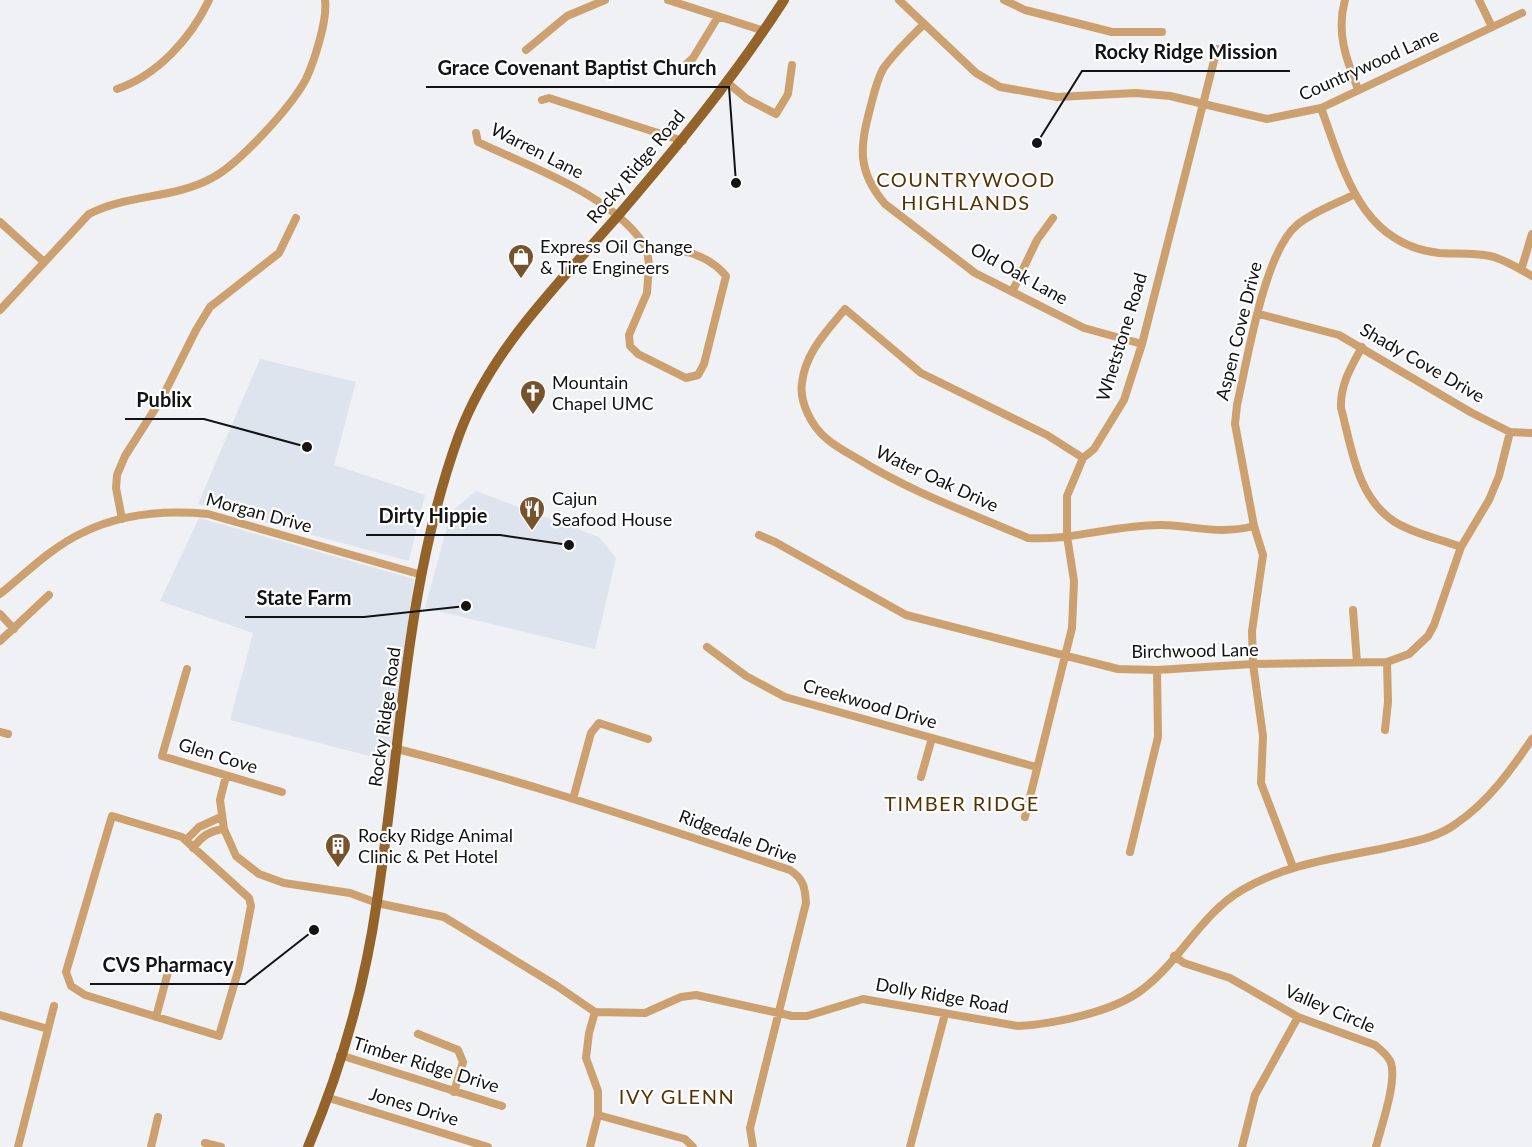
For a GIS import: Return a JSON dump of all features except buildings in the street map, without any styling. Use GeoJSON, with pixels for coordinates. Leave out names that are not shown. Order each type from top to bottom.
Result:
{"type":"FeatureCollection","features":[{"type":"Feature","properties":{"kind":"main road","name":"Rocky Ridge Road"},"geometry":{"type":"LineString","coordinates":[[308,1147],[329,1098],[364,973],[377,903],[422,575],[436,508],[460,432],[489,375],[534,313],[683,141],[728,82],[784,0]]}},
{"type":"Feature","properties":{"kind":"street"},"geometry":{"type":"LineString","coordinates":[[117,89],[132,84],[152,70],[183,41],[200,20],[209,0]]}},
{"type":"Feature","properties":{"kind":"street"},"geometry":{"type":"LineString","coordinates":[[0,310],[88,214],[102,207],[183,189],[210,179],[228,168],[292,101],[306,78],[323,26],[325,0]]}},
{"type":"Feature","properties":{"kind":"street"},"geometry":{"type":"LineString","coordinates":[[526,50],[567,16],[605,0]]}},
{"type":"Feature","properties":{"kind":"street"},"geometry":{"type":"LineString","coordinates":[[668,0],[764,31]]}},
{"type":"Feature","properties":{"kind":"street","name":"Countrywood Lane"},"geometry":{"type":"LineString","coordinates":[[899,0],[975,73],[1000,87],[1057,97],[1148,93],[1267,119],[1321,108],[1522,13]]}},
{"type":"Feature","properties":{"kind":"street"},"geometry":{"type":"LineString","coordinates":[[1004,0],[1025,10],[1112,32],[1162,33]]}},
{"type":"Feature","properties":{"kind":"street"},"geometry":{"type":"LineString","coordinates":[[1344,0],[1340,18],[1344,51],[1358,89]]}},
{"type":"Feature","properties":{"kind":"street"},"geometry":{"type":"LineString","coordinates":[[1479,0],[1492,27]]}},
{"type":"Feature","properties":{"kind":"street"},"geometry":{"type":"LineString","coordinates":[[670,70],[680,70],[693,58],[718,17]]}},
{"type":"Feature","properties":{"kind":"street","name":"Old Oak Lane"},"geometry":{"type":"LineString","coordinates":[[924,24],[893,57],[877,83],[861,149],[865,176],[885,204],[975,273],[1084,328],[1142,344]]}},
{"type":"Feature","properties":{"kind":"street","name":"Whetstone Road"},"geometry":{"type":"LineString","coordinates":[[1025,817],[1066,654],[1075,604],[1067,536],[1067,496],[1083,458],[1094,449],[1124,400],[1142,344],[1217,49]]}},
{"type":"Feature","properties":{"kind":"street"},"geometry":{"type":"LineString","coordinates":[[728,82],[747,99],[776,114],[788,94],[792,65]]}},
{"type":"Feature","properties":{"kind":"street"},"geometry":{"type":"LineString","coordinates":[[543,100],[549,98],[683,141]]}},
{"type":"Feature","properties":{"kind":"street"},"geometry":{"type":"LineString","coordinates":[[1321,108],[1353,195],[1378,226],[1409,245],[1436,252],[1491,256],[1532,276]]}},
{"type":"Feature","properties":{"kind":"street","name":"Warren Lane"},"geometry":{"type":"LineString","coordinates":[[476,133],[478,142],[593,197],[616,217]]}},
{"type":"Feature","properties":{"kind":"street","name":"Aspen Cove Drive"},"geometry":{"type":"LineString","coordinates":[[1293,867],[1261,783],[1263,736],[1253,664],[1252,631],[1263,555],[1254,526],[1235,424],[1236,405],[1274,259],[1286,236],[1298,223],[1353,195]]}},
{"type":"Feature","properties":{"kind":"street"},"geometry":{"type":"LineString","coordinates":[[616,217],[637,233],[647,249],[649,265],[647,293],[629,335],[630,346],[638,354],[686,378],[698,375],[704,364],[726,276],[718,267],[697,254],[670,249],[647,249]]}},
{"type":"Feature","properties":{"kind":"street"},"geometry":{"type":"LineString","coordinates":[[122,519],[116,488],[117,475],[125,456],[162,398],[196,330],[210,307],[279,254],[296,218]]}},
{"type":"Feature","properties":{"kind":"street"},"geometry":{"type":"LineString","coordinates":[[1012,292],[1037,240],[1053,218]]}},
{"type":"Feature","properties":{"kind":"street"},"geometry":{"type":"LineString","coordinates":[[0,222],[43,261]]}},
{"type":"Feature","properties":{"kind":"street"},"geometry":{"type":"LineString","coordinates":[[1521,270],[1532,234]]}},
{"type":"Feature","properties":{"kind":"street","name":"Water Oak Drive"},"geometry":{"type":"LineString","coordinates":[[1083,458],[1047,435],[921,373],[845,309],[817,344],[806,365],[801,384],[803,401],[813,424],[826,439],[890,479],[1028,538],[1050,540],[1161,525],[1218,531],[1254,526]]}},
{"type":"Feature","properties":{"kind":"street","name":"Shady Cove Drive"},"geometry":{"type":"LineString","coordinates":[[1258,314],[1339,335],[1472,413],[1510,432],[1532,433]]}},
{"type":"Feature","properties":{"kind":"street"},"geometry":{"type":"LineString","coordinates":[[1362,347],[1346,376],[1341,398],[1341,408],[1362,485],[1375,505],[1396,523],[1461,547]]}},
{"type":"Feature","properties":{"kind":"street","name":"Birchwood Lane"},"geometry":{"type":"LineString","coordinates":[[759,535],[906,615],[1118,669],[1157,670],[1253,664],[1387,662],[1409,654],[1428,636],[1461,547],[1499,476],[1510,432]]}},
{"type":"Feature","properties":{"kind":"street","name":"Morgan Drive"},"geometry":{"type":"LineString","coordinates":[[0,594],[82,533],[142,513],[169,511],[208,514],[422,575]]}},
{"type":"Feature","properties":{"kind":"street"},"geometry":{"type":"LineString","coordinates":[[0,641],[49,595]]}},
{"type":"Feature","properties":{"kind":"street"},"geometry":{"type":"LineString","coordinates":[[1353,610],[1358,662]]}},
{"type":"Feature","properties":{"kind":"street"},"geometry":{"type":"LineString","coordinates":[[0,614],[14,629]]}},
{"type":"Feature","properties":{"kind":"street","name":"Creekwood Drive"},"geometry":{"type":"LineString","coordinates":[[707,647],[746,676],[785,697],[1036,767]]}},
{"type":"Feature","properties":{"kind":"street"},"geometry":{"type":"LineString","coordinates":[[1384,730],[1388,702],[1387,662]]}},
{"type":"Feature","properties":{"kind":"street","name":"Glen Cove"},"geometry":{"type":"LineString","coordinates":[[187,669],[162,756],[282,792]]}},
{"type":"Feature","properties":{"kind":"street"},"geometry":{"type":"LineString","coordinates":[[1130,852],[1158,737],[1157,670]]}},
{"type":"Feature","properties":{"kind":"street"},"geometry":{"type":"LineString","coordinates":[[573,799],[591,733],[599,723],[648,739]]}},
{"type":"Feature","properties":{"kind":"street"},"geometry":{"type":"LineString","coordinates":[[921,777],[932,738]]}},
{"type":"Feature","properties":{"kind":"street","name":"Dolly Ridge Road"},"geometry":{"type":"LineString","coordinates":[[595,1012],[645,1013],[681,997],[696,995],[779,1013],[807,1016],[863,999],[1018,1026],[1039,1025],[1076,1016],[1125,1000],[1144,989],[1206,921],[1241,890],[1293,867],[1426,839],[1456,824],[1511,771],[1532,739]]}},
{"type":"Feature","properties":{"kind":"street","name":"Ridgedale Drive"},"geometry":{"type":"LineString","coordinates":[[397,749],[459,764],[573,799],[798,875],[805,885],[806,903],[750,1128],[753,1147]]}},
{"type":"Feature","properties":{"kind":"street"},"geometry":{"type":"LineString","coordinates":[[226,776],[220,800],[224,829],[236,856],[259,874],[284,883],[350,892],[377,903],[444,917],[595,1012],[589,1033],[586,1058],[598,1090],[598,1114],[590,1147]]}},
{"type":"Feature","properties":{"kind":"street"},"geometry":{"type":"LineString","coordinates":[[112,816],[174,832],[186,840],[249,898],[251,906],[239,968],[219,1036],[85,995],[71,986],[66,972],[112,816]]}},
{"type":"Feature","properties":{"kind":"street"},"geometry":{"type":"LineString","coordinates":[[186,840],[199,827],[221,817]]}},
{"type":"Feature","properties":{"kind":"street"},"geometry":{"type":"LineString","coordinates":[[193,848],[200,838],[211,831],[224,829]]}},
{"type":"Feature","properties":{"kind":"street","name":"Valley Circle"},"geometry":{"type":"LineString","coordinates":[[1174,956],[1184,963],[1230,978],[1298,1017],[1376,1045],[1384,1052],[1391,1063],[1392,1082],[1376,1147]]}},
{"type":"Feature","properties":{"kind":"street"},"geometry":{"type":"LineString","coordinates":[[156,1017],[168,972]]}},
{"type":"Feature","properties":{"kind":"street"},"geometry":{"type":"LineString","coordinates":[[18,1147],[54,1005]]}},
{"type":"Feature","properties":{"kind":"street"},"geometry":{"type":"LineString","coordinates":[[910,1147],[945,1014]]}},
{"type":"Feature","properties":{"kind":"street"},"geometry":{"type":"LineString","coordinates":[[0,1015],[48,1029]]}},
{"type":"Feature","properties":{"kind":"street"},"geometry":{"type":"LineString","coordinates":[[1242,1147],[1255,1095],[1298,1017]]}},
{"type":"Feature","properties":{"kind":"street"},"geometry":{"type":"LineString","coordinates":[[418,1034],[458,1050],[463,1062],[454,1092]]}},
{"type":"Feature","properties":{"kind":"street","name":"Timber Ridge Drive"},"geometry":{"type":"LineString","coordinates":[[340,1055],[502,1106]]}},
{"type":"Feature","properties":{"kind":"street","name":"Jones Drive"},"geometry":{"type":"LineString","coordinates":[[329,1098],[489,1147]]}},
{"type":"Feature","properties":{"kind":"street"},"geometry":{"type":"LineString","coordinates":[[598,1114],[685,1139],[693,1147]]}},
{"type":"Feature","properties":{"kind":"street"},"geometry":{"type":"LineString","coordinates":[[151,1147],[158,1118]]}},
{"type":"Feature","properties":{"kind":"street"},"geometry":{"type":"LineString","coordinates":[[206,1143],[221,1147]]}},
{"type":"Feature","properties":{"kind":"shaded area"},"geometry":{"type":"Polygon","coordinates":[[[260,359],[356,382],[334,465],[425,495],[409,561],[198,504],[260,359]]]}},
{"type":"Feature","properties":{"kind":"shaded area"},"geometry":{"type":"Polygon","coordinates":[[[476,491],[599,537],[616,558],[595,649],[425,608],[451,512],[476,491]]]}},
{"type":"Feature","properties":{"kind":"shaded area"},"geometry":{"type":"Polygon","coordinates":[[[199,518],[414,579],[389,761],[230,720],[253,633],[160,601],[199,518]]]}},
{"type":"Feature","properties":{"kind":"place","name":"Rocky Ridge Mission"},"geometry":{"type":"Point","coordinates":[1037,143]}},
{"type":"Feature","properties":{"kind":"place","name":"Grace Covenant Baptist Church"},"geometry":{"type":"Point","coordinates":[736,183]}},
{"type":"Feature","properties":{"kind":"place","name":"Express Oil Change & Tire Engineers"},"geometry":{"type":"Point","coordinates":[521,280]}},
{"type":"Feature","properties":{"kind":"place","name":"Mountain Chapel UMC"},"geometry":{"type":"Point","coordinates":[533,416]}},
{"type":"Feature","properties":{"kind":"place","name":"Publix"},"geometry":{"type":"Point","coordinates":[307,447]}},
{"type":"Feature","properties":{"kind":"place","name":"Cajun Seafood House"},"geometry":{"type":"Point","coordinates":[532,532]}},
{"type":"Feature","properties":{"kind":"place","name":"Dirty Hippie"},"geometry":{"type":"Point","coordinates":[569,545]}},
{"type":"Feature","properties":{"kind":"place","name":"State Farm"},"geometry":{"type":"Point","coordinates":[466,606]}},
{"type":"Feature","properties":{"kind":"place","name":"Rocky Ridge Animal Clinic & Pet Hotel"},"geometry":{"type":"Point","coordinates":[338,869]}},
{"type":"Feature","properties":{"kind":"place","name":"CVS Pharmacy"},"geometry":{"type":"Point","coordinates":[314,930]}},
{"type":"Feature","properties":{"kind":"district","name":"COUNTRYWOOD HIGHLANDS"},"geometry":{"type":"Point","coordinates":[966,192]}},
{"type":"Feature","properties":{"kind":"district","name":"TIMBER RIDGE"},"geometry":{"type":"Point","coordinates":[962,804]}},
{"type":"Feature","properties":{"kind":"district","name":"IVY GLENN"},"geometry":{"type":"Point","coordinates":[677,1097]}}]}
